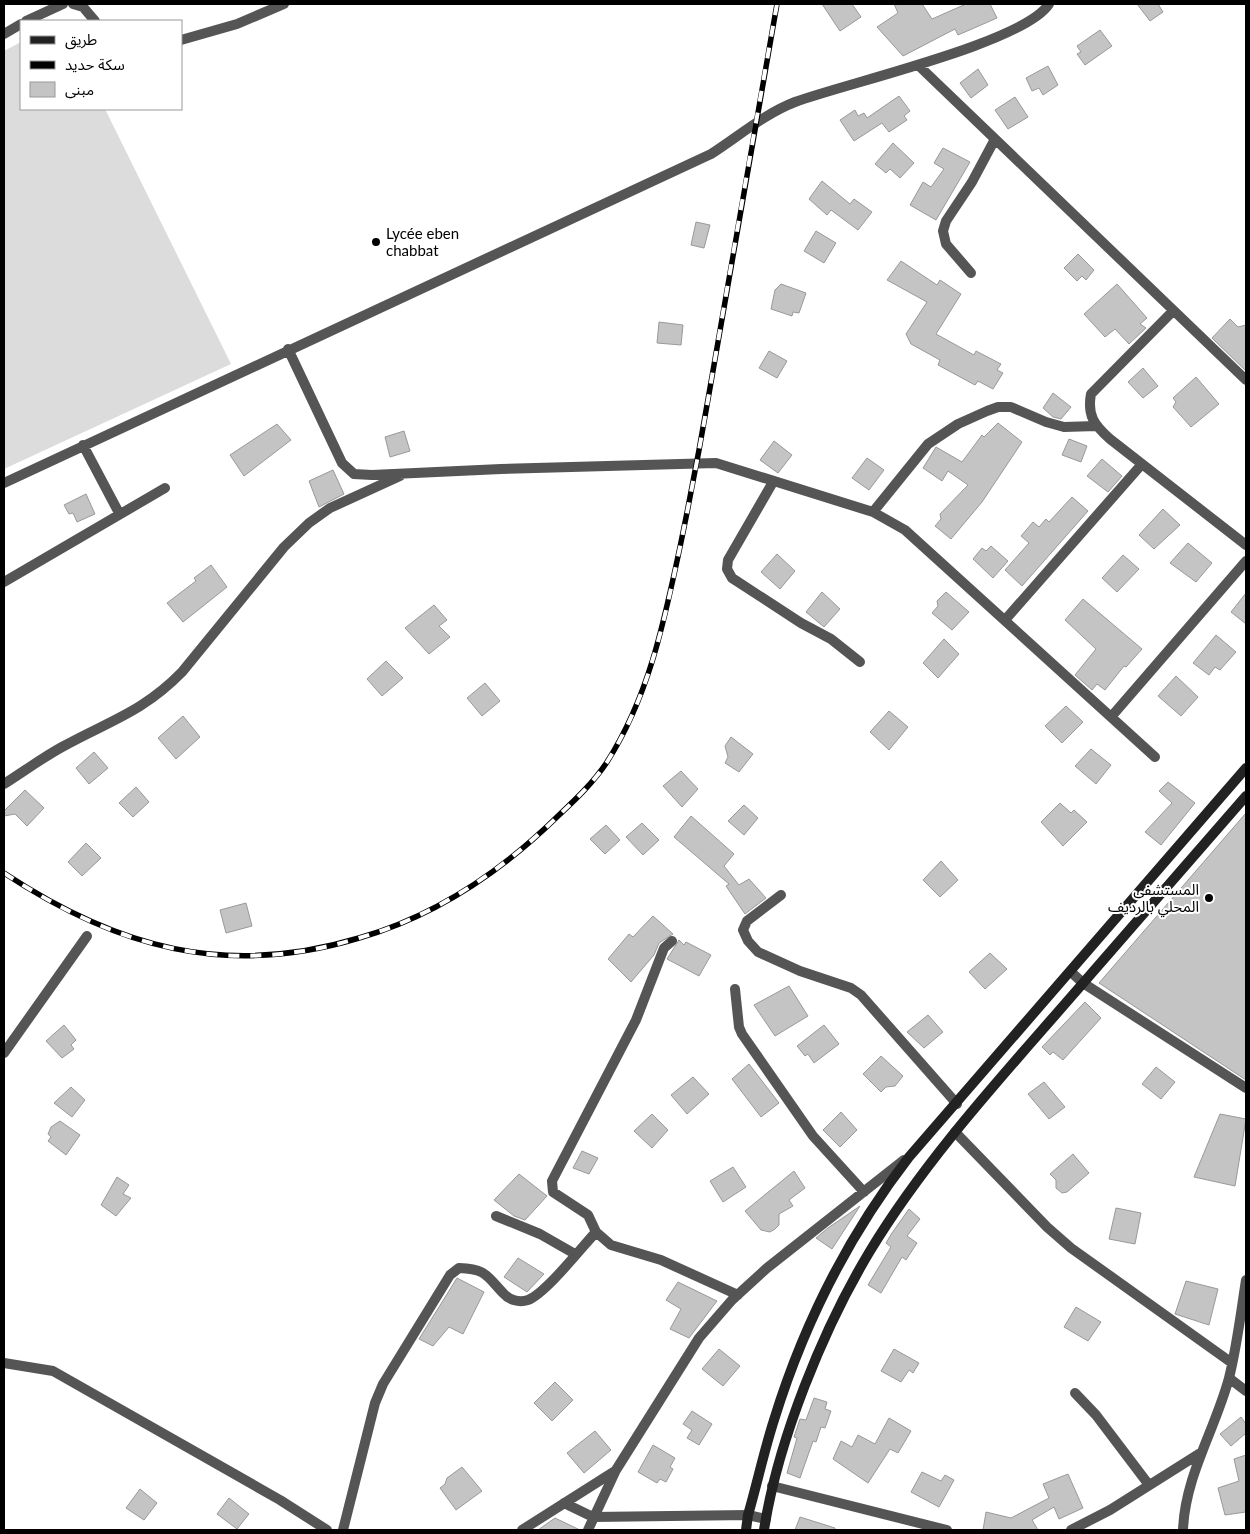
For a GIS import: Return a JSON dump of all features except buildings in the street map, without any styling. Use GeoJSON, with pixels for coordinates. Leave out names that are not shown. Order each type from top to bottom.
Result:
{"type":"FeatureCollection","features":[{"type":"Feature","properties":{"kind":"main road"},"geometry":{"type":"LineString","coordinates":[[746,1530],[748,1515],[774,1420],[821,1298],[852,1238],[884,1188],[909,1156],[1071,972],[1246,768]]}},
{"type":"Feature","properties":{"kind":"main road"},"geometry":{"type":"LineString","coordinates":[[764,1530],[772,1486],[791,1424],[815,1364],[870,1251],[955,1132],[1246,796]]}},
{"type":"Feature","properties":{"kind":"street"},"geometry":{"type":"LineString","coordinates":[[28,20],[63,4]]}},
{"type":"Feature","properties":{"kind":"street"},"geometry":{"type":"LineString","coordinates":[[73,4],[83,7],[94,20]]}},
{"type":"Feature","properties":{"kind":"street"},"geometry":{"type":"LineString","coordinates":[[182,40],[237,24],[284,4]]}},
{"type":"Feature","properties":{"kind":"street"},"geometry":{"type":"LineString","coordinates":[[4,483],[288,349],[711,154],[755,124],[794,102],[958,52],[1021,25],[1040,14],[1049,4]]}},
{"type":"Feature","properties":{"kind":"street"},"geometry":{"type":"LineString","coordinates":[[4,34],[20,25]]}},
{"type":"Feature","properties":{"kind":"street"},"geometry":{"type":"LineString","coordinates":[[918,64],[1246,380]]}},
{"type":"Feature","properties":{"kind":"street"},"geometry":{"type":"LineString","coordinates":[[971,273],[946,244],[943,232],[946,221],[972,182],[995,139]]}},
{"type":"Feature","properties":{"kind":"street"},"geometry":{"type":"LineString","coordinates":[[1173,311],[1091,394],[1088,407],[1096,426],[1246,545]]}},
{"type":"Feature","properties":{"kind":"street"},"geometry":{"type":"LineString","coordinates":[[288,349],[348,470],[362,475],[716,463],[873,512],[905,530],[1155,757]]}},
{"type":"Feature","properties":{"kind":"street"},"geometry":{"type":"LineString","coordinates":[[873,512],[928,444],[958,424],[987,411],[1011,407],[1046,422],[1064,427],[1096,426]]}},
{"type":"Feature","properties":{"kind":"street"},"geometry":{"type":"LineString","coordinates":[[83,445],[119,513]]}},
{"type":"Feature","properties":{"kind":"street"},"geometry":{"type":"LineString","coordinates":[[1004,620],[1142,464]]}},
{"type":"Feature","properties":{"kind":"street"},"geometry":{"type":"LineString","coordinates":[[4,784],[62,747],[146,704],[165,690],[182,672],[284,547],[309,522],[330,508],[405,474]]}},
{"type":"Feature","properties":{"kind":"street"},"geometry":{"type":"LineString","coordinates":[[773,482],[728,560],[728,573],[732,578],[801,623],[832,639],[860,662]]}},
{"type":"Feature","properties":{"kind":"street"},"geometry":{"type":"LineString","coordinates":[[4,582],[164,488]]}},
{"type":"Feature","properties":{"kind":"street"},"geometry":{"type":"LineString","coordinates":[[1111,716],[1246,561]]}},
{"type":"Feature","properties":{"kind":"street"},"geometry":{"type":"LineString","coordinates":[[781,895],[747,921],[743,930],[748,941],[758,952],[800,972],[851,988],[861,995],[956,1104]]}},
{"type":"Feature","properties":{"kind":"street"},"geometry":{"type":"LineString","coordinates":[[4,1053],[87,936]]}},
{"type":"Feature","properties":{"kind":"street"},"geometry":{"type":"LineString","coordinates":[[672,942],[664,948],[636,1020],[552,1181],[553,1192],[588,1215],[596,1232],[611,1245],[668,1263],[738,1295]]}},
{"type":"Feature","properties":{"kind":"street"},"geometry":{"type":"LineString","coordinates":[[1071,972],[1083,983],[1246,1088]]}},
{"type":"Feature","properties":{"kind":"street"},"geometry":{"type":"LineString","coordinates":[[735,989],[739,1027],[742,1034],[813,1136],[864,1192]]}},
{"type":"Feature","properties":{"kind":"street"},"geometry":{"type":"LineString","coordinates":[[955,1132],[1047,1227],[1071,1248],[1232,1363]]}},
{"type":"Feature","properties":{"kind":"street"},"geometry":{"type":"LineString","coordinates":[[588,1530],[616,1470],[699,1338],[738,1295],[767,1268],[909,1156]]}},
{"type":"Feature","properties":{"kind":"street"},"geometry":{"type":"LineString","coordinates":[[496,1216],[540,1234],[575,1254]]}},
{"type":"Feature","properties":{"kind":"street"},"geometry":{"type":"LineString","coordinates":[[343,1530],[375,1403],[383,1384],[450,1275],[459,1268],[482,1271],[512,1300],[522,1302],[530,1300],[542,1290],[596,1232]]}},
{"type":"Feature","properties":{"kind":"street"},"geometry":{"type":"LineString","coordinates":[[1183,1530],[1186,1497],[1229,1378],[1246,1280]]}},
{"type":"Feature","properties":{"kind":"street"},"geometry":{"type":"LineString","coordinates":[[4,1363],[53,1371],[280,1500],[327,1530]]}},
{"type":"Feature","properties":{"kind":"street"},"geometry":{"type":"LineString","coordinates":[[1229,1378],[1246,1391]]}},
{"type":"Feature","properties":{"kind":"street"},"geometry":{"type":"LineString","coordinates":[[1075,1393],[1096,1415],[1149,1485]]}},
{"type":"Feature","properties":{"kind":"street"},"geometry":{"type":"LineString","coordinates":[[1071,1530],[1110,1510],[1202,1452]]}},
{"type":"Feature","properties":{"kind":"street"},"geometry":{"type":"LineString","coordinates":[[522,1530],[616,1470]]}},
{"type":"Feature","properties":{"kind":"street"},"geometry":{"type":"LineString","coordinates":[[772,1486],[947,1530]]}},
{"type":"Feature","properties":{"kind":"street"},"geometry":{"type":"LineString","coordinates":[[564,1503],[593,1517],[748,1515],[766,1519]]}},
{"type":"Feature","properties":{"kind":"shaded area"},"geometry":{"type":"Polygon","coordinates":[[[20,43],[20,110],[105,110],[231,364],[4,469],[4,51],[20,43]]]}},
{"type":"Feature","properties":{"kind":"railway"},"geometry":{"type":"LineString","coordinates":[[4,873],[47,899],[89,920],[131,937],[174,949],[218,955],[263,955],[310,950],[387,929],[441,904],[490,873],[514,855],[571,804],[590,784],[607,762],[622,737],[634,711],[653,658],[668,603],[699,448],[777,4]]}},
{"type":"Feature","properties":{"kind":"place","name":"Lycée eben chabbat"},"geometry":{"type":"Point","coordinates":[376,242]}},
{"type":"Feature","properties":{"kind":"place","name":"المستشفى المحلي بالرديف"},"geometry":{"type":"Point","coordinates":[1209,898]}}]}
